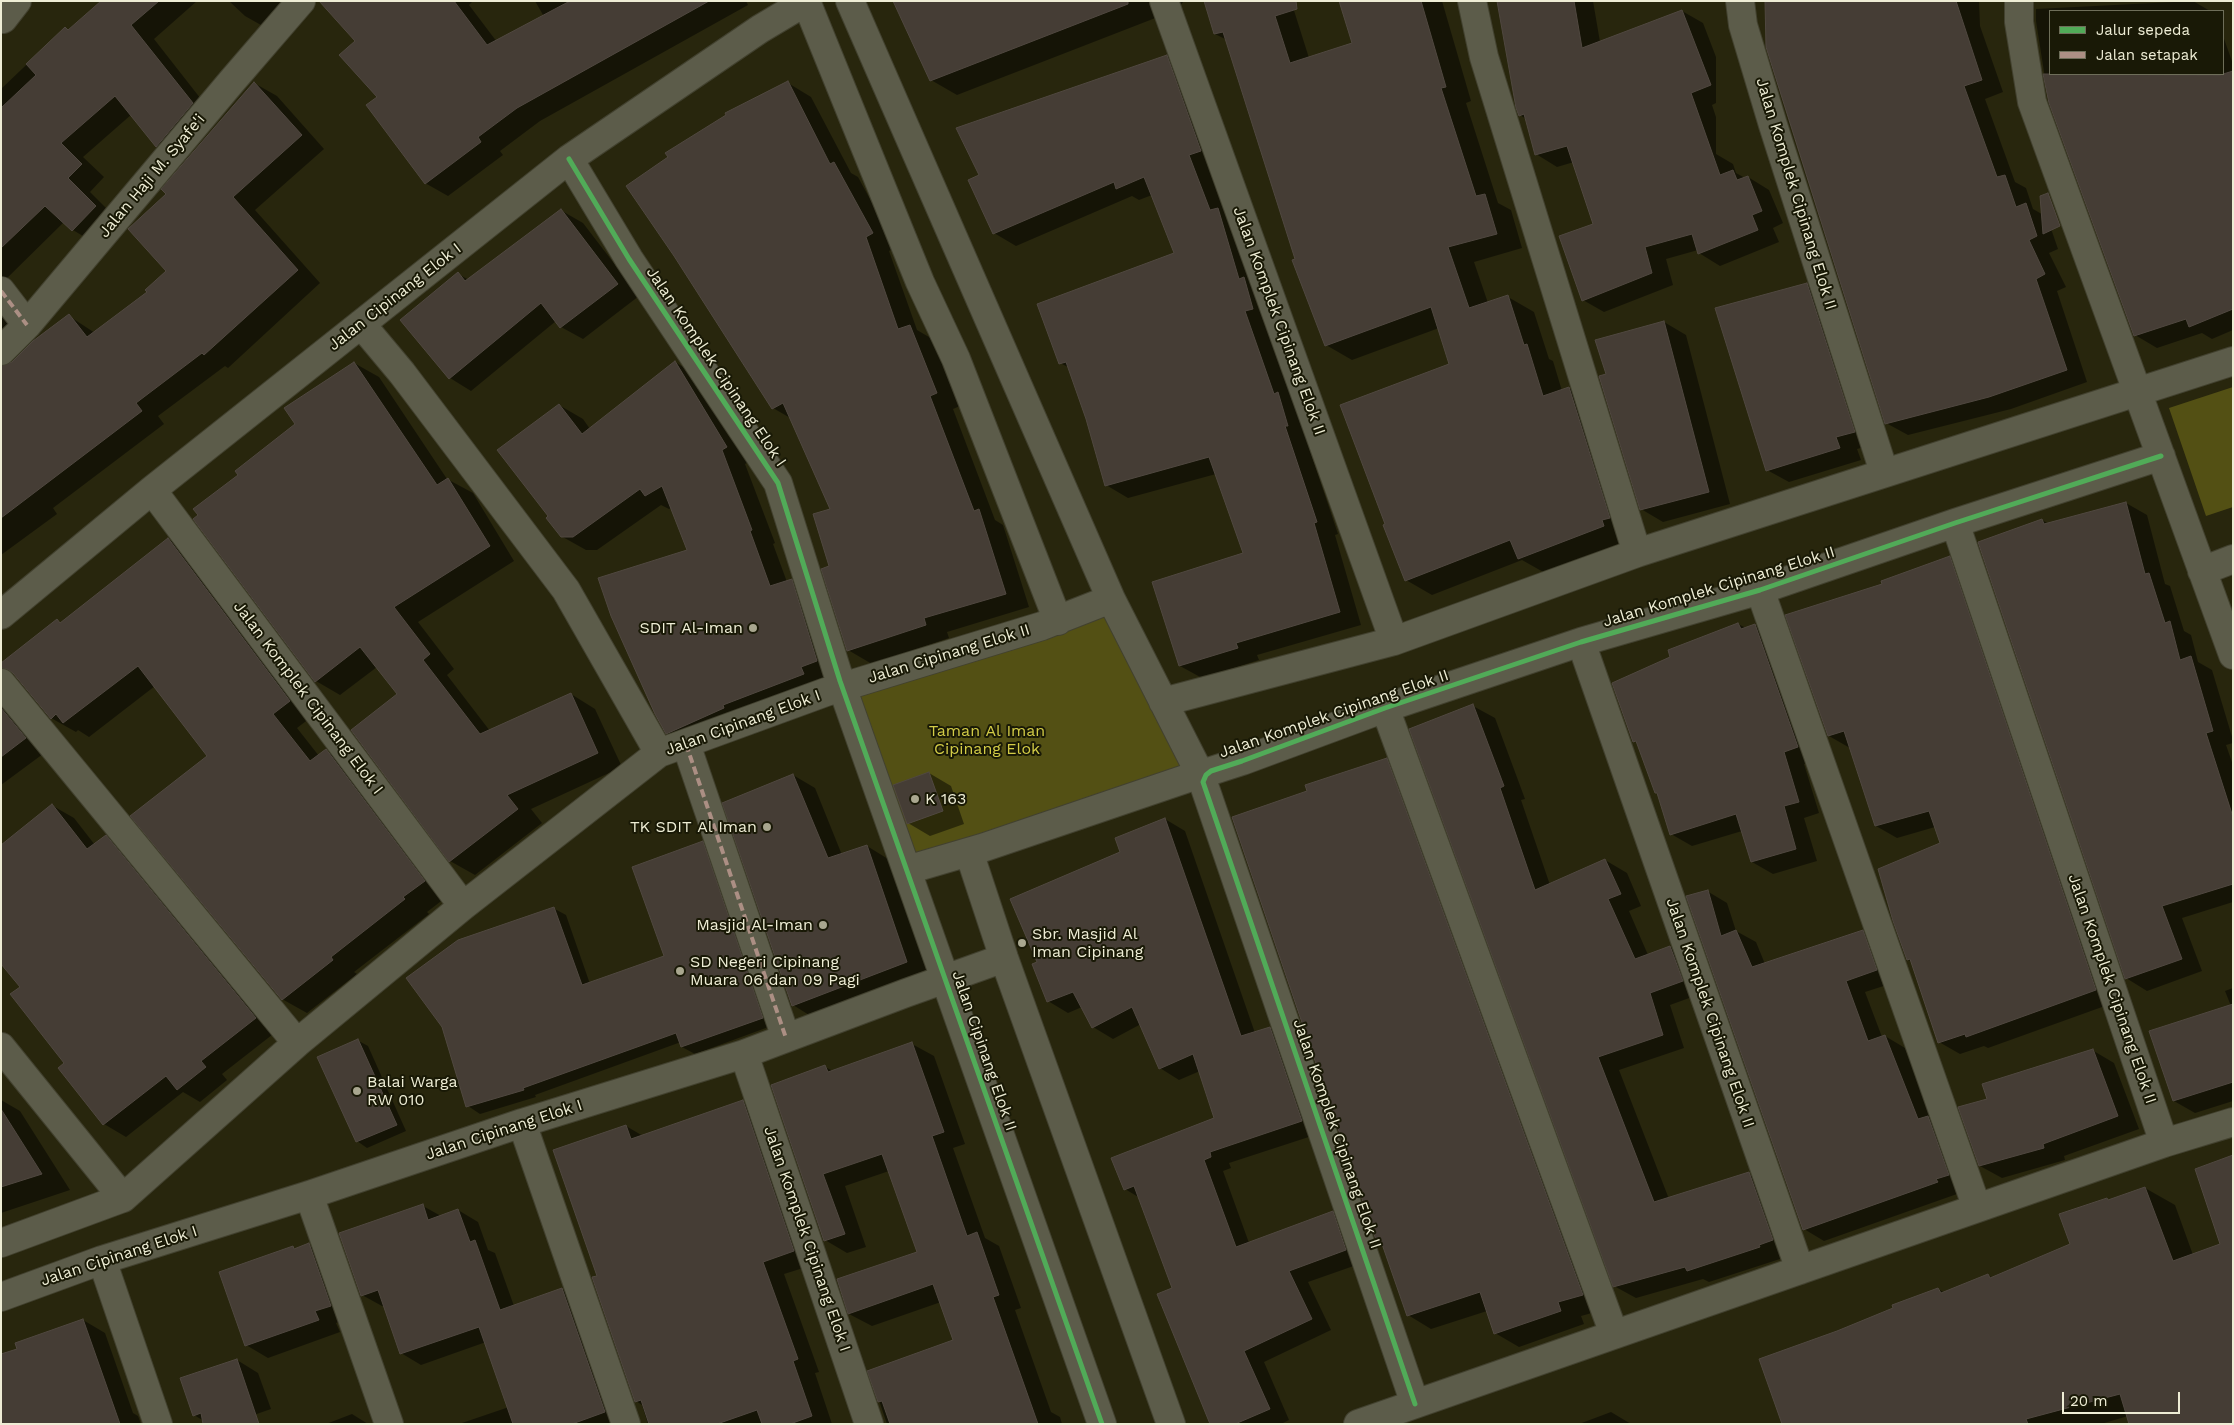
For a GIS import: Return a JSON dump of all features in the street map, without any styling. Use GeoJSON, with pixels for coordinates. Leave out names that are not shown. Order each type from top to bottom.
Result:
{"type":"FeatureCollection","features":[{"type":"Feature","properties":{"kind":"street","name":"Jalan Haji M. Syafe'i"},"geometry":{"type":"LineString","coordinates":[[1,351],[27,325],[301,1]]}},
{"type":"Feature","properties":{"kind":"street"},"geometry":{"type":"LineString","coordinates":[[850,1],[1111,598],[1163,702],[1203,774],[969,852],[907,870]]}},
{"type":"Feature","properties":{"kind":"street","name":"Jalan Komplek Cipinang Elok II"},"geometry":{"type":"LineString","coordinates":[[1164,1],[1394,641]]}},
{"type":"Feature","properties":{"kind":"street"},"geometry":{"type":"LineString","coordinates":[[1472,1],[1484,57],[1637,553]]}},
{"type":"Feature","properties":{"kind":"street","name":"Jalan Komplek Cipinang Elok II"},"geometry":{"type":"LineString","coordinates":[[1740,1],[1743,25],[1770,116],[1884,472]]}},
{"type":"Feature","properties":{"kind":"street"},"geometry":{"type":"LineString","coordinates":[[2019,1],[2019,22],[2032,102],[2233,655]]}},
{"type":"Feature","properties":{"kind":"street"},"geometry":{"type":"LineString","coordinates":[[806,2],[920,282],[956,359],[1058,620]]}},
{"type":"Feature","properties":{"kind":"street","name":"Jalan Cipinang Elok I"},"geometry":{"type":"LineString","coordinates":[[1,615],[152,490],[569,159],[760,29],[806,2]]}},
{"type":"Feature","properties":{"kind":"street","name":"Jalan Komplek Cipinang Elok I"},"geometry":{"type":"LineString","coordinates":[[569,159],[629,259],[778,483],[842,687]]}},
{"type":"Feature","properties":{"kind":"street"},"geometry":{"type":"LineString","coordinates":[[1,291],[27,325]]}},
{"type":"Feature","properties":{"kind":"street"},"geometry":{"type":"LineString","coordinates":[[361,324],[402,373],[566,590],[659,753]]}},
{"type":"Feature","properties":{"kind":"street"},"geometry":{"type":"LineString","coordinates":[[1163,702],[1394,641],[1637,553],[2233,361]]}},
{"type":"Feature","properties":{"kind":"street","name":"Jalan Komplek Cipinang Elok II"},"geometry":{"type":"LineString","coordinates":[[1415,1404],[1207,791],[1203,774],[1386,708],[1581,642],[1760,590],[1955,523],[2161,456]]}},
{"type":"Feature","properties":{"kind":"street","name":"Jalan Komplek Cipinang Elok I"},"geometry":{"type":"LineString","coordinates":[[152,490],[463,906]]}},
{"type":"Feature","properties":{"kind":"street","name":"Jalan Komplek Cipinang Elok II"},"geometry":{"type":"LineString","coordinates":[[1955,523],[2164,1143]]}},
{"type":"Feature","properties":{"kind":"street"},"geometry":{"type":"LineString","coordinates":[[2202,571],[2233,560]]}},
{"type":"Feature","properties":{"kind":"street","name":"Jalan Komplek Cipinang Elok II"},"geometry":{"type":"LineString","coordinates":[[1760,590],[1977,1208]]}},
{"type":"Feature","properties":{"kind":"street","name":"Jalan Cipinang Elok II"},"geometry":{"type":"LineString","coordinates":[[1102,1424],[842,687],[1058,620],[1111,598]]}},
{"type":"Feature","properties":{"kind":"street","name":"Jalan Komplek Cipinang Elok II"},"geometry":{"type":"LineString","coordinates":[[1581,642],[1800,1270]]}},
{"type":"Feature","properties":{"kind":"street"},"geometry":{"type":"LineString","coordinates":[[1,683],[297,1043]]}},
{"type":"Feature","properties":{"kind":"street","name":"Jalan Cipinang Elok I"},"geometry":{"type":"LineString","coordinates":[[1,1243],[123,1198],[297,1043],[463,906],[659,753],[842,687]]}},
{"type":"Feature","properties":{"kind":"street","name":"Jalan Komplek Cipinang Elok II"},"geometry":{"type":"LineString","coordinates":[[1386,708],[1614,1334]]}},
{"type":"Feature","properties":{"kind":"street"},"geometry":{"type":"LineString","coordinates":[[686,744],[786,1038]]}},
{"type":"Feature","properties":{"kind":"street"},"geometry":{"type":"LineString","coordinates":[[969,852],[1004,958],[1171,1424]]}},
{"type":"Feature","properties":{"kind":"street","name":"Jalan Cipinang Elok I"},"geometry":{"type":"LineString","coordinates":[[1,1296],[102,1260],[310,1194],[522,1123],[744,1054],[1004,958]]}},
{"type":"Feature","properties":{"kind":"street"},"geometry":{"type":"LineString","coordinates":[[1,1047],[123,1198]]}},
{"type":"Feature","properties":{"kind":"street","name":"Jalan Komplek Cipinang Elok I"},"geometry":{"type":"LineString","coordinates":[[744,1054],[869,1424]]}},
{"type":"Feature","properties":{"kind":"street"},"geometry":{"type":"LineString","coordinates":[[1358,1424],[2164,1143],[2233,1122]]}},
{"type":"Feature","properties":{"kind":"street"},"geometry":{"type":"LineString","coordinates":[[522,1123],[626,1424]]}},
{"type":"Feature","properties":{"kind":"street"},"geometry":{"type":"LineString","coordinates":[[310,1194],[389,1424]]}},
{"type":"Feature","properties":{"kind":"street"},"geometry":{"type":"LineString","coordinates":[[102,1260],[158,1424]]}},
{"type":"Feature","properties":{"kind":"green space"},"geometry":{"type":"Polygon","coordinates":[[[2233,387],[2233,507],[2206,516],[2169,408],[2233,387]]]}},
{"type":"Feature","properties":{"kind":"green space","name":"Taman Al Iman Cipinang Elok"},"geometry":{"type":"Polygon","coordinates":[[[1114,603],[1189,772],[913,862],[848,686],[1114,603]]]}},
{"type":"Feature","properties":{"kind":"building"},"geometry":{"type":"Polygon","coordinates":[[[101,1],[159,1],[131,25],[193,103],[156,147],[115,96],[61,143],[82,164],[68,178],[96,206],[72,231],[45,206],[1,248],[1,108],[36,75],[26,64],[65,27],[68,30],[101,1]]]}},
{"type":"Feature","properties":{"kind":"building"},"geometry":{"type":"Polygon","coordinates":[[[319,1],[454,1],[487,45],[570,1],[709,1],[517,108],[478,137],[481,142],[425,184],[366,105],[377,97],[339,55],[355,41],[319,1]]]}},
{"type":"Feature","properties":{"kind":"building"},"geometry":{"type":"Polygon","coordinates":[[[893,1],[1128,1],[1128,4],[930,81],[893,1]]]}},
{"type":"Feature","properties":{"kind":"building"},"geometry":{"type":"Polygon","coordinates":[[[1204,1],[1296,1],[1297,9],[1275,16],[1290,63],[1352,43],[1339,1],[1421,1],[1446,87],[1441,88],[1476,196],[1485,194],[1497,234],[1448,247],[1469,308],[1508,295],[1524,345],[1527,344],[1543,396],[1569,387],[1610,518],[1602,520],[1604,526],[1518,559],[1510,540],[1405,581],[1340,405],[1449,364],[1431,307],[1325,346],[1292,260],[1295,259],[1223,32],[1214,34],[1204,1]]]}},
{"type":"Feature","properties":{"kind":"building"},"geometry":{"type":"Polygon","coordinates":[[[1497,1],[1574,1],[1582,48],[1682,10],[1711,85],[1691,93],[1720,175],[1733,170],[1737,180],[1748,176],[1762,211],[1752,215],[1758,230],[1698,254],[1692,234],[1645,247],[1652,273],[1582,301],[1559,236],[1593,224],[1567,146],[1535,155],[1524,114],[1519,116],[1516,108],[1497,1]]]}},
{"type":"Feature","properties":{"kind":"building"},"geometry":{"type":"Polygon","coordinates":[[[1765,1],[1956,1],[1982,80],[1964,86],[1997,177],[2005,175],[2016,207],[2026,203],[2037,236],[2029,240],[2045,274],[2036,279],[2067,370],[1989,397],[1885,424],[1766,47],[1765,1]]]}},
{"type":"Feature","properties":{"kind":"building"},"geometry":{"type":"Polygon","coordinates":[[[1167,55],[1201,151],[1189,155],[1210,210],[1218,208],[1239,279],[1244,277],[1253,309],[1245,311],[1274,394],[1278,392],[1288,426],[1285,426],[1317,522],[1314,523],[1340,612],[1236,643],[1238,648],[1179,666],[1152,582],[1243,553],[1209,457],[1105,486],[1086,419],[1066,362],[1059,364],[1037,304],[1174,253],[1144,177],[1116,189],[1114,182],[993,234],[968,180],[979,175],[956,128],[1167,55]]]}},
{"type":"Feature","properties":{"kind":"building"},"geometry":{"type":"Polygon","coordinates":[[[2233,71],[2233,309],[2189,327],[2186,319],[2134,336],[2049,103],[2043,74],[2224,74],[2233,71]]]}},
{"type":"Feature","properties":{"kind":"building"},"geometry":{"type":"Polygon","coordinates":[[[788,81],[830,164],[834,162],[873,233],[866,237],[898,329],[910,325],[937,393],[930,396],[974,511],[979,509],[1006,594],[924,618],[926,625],[847,651],[821,569],[829,566],[813,514],[830,509],[783,403],[772,409],[674,256],[626,186],[668,157],[665,153],[726,115],[725,113],[788,81]]]}},
{"type":"Feature","properties":{"kind":"building"},"geometry":{"type":"Polygon","coordinates":[[[254,82],[302,135],[233,197],[298,270],[204,355],[202,353],[136,403],[142,411],[1,518],[1,366],[12,362],[33,341],[69,314],[87,337],[147,292],[145,290],[166,271],[128,229],[166,194],[161,189],[254,82]]]}},
{"type":"Feature","properties":{"kind":"building"},"geometry":{"type":"Polygon","coordinates":[[[2048,193],[2060,226],[2043,234],[2040,196],[2048,193]]]}},
{"type":"Feature","properties":{"kind":"building"},"geometry":{"type":"Polygon","coordinates":[[[561,209],[618,284],[560,328],[541,303],[449,379],[400,320],[458,272],[465,281],[561,209]]]}},
{"type":"Feature","properties":{"kind":"building"},"geometry":{"type":"Polygon","coordinates":[[[1807,283],[1855,432],[1836,437],[1840,448],[1766,471],[1715,308],[1807,283]]]}},
{"type":"Feature","properties":{"kind":"building"},"geometry":{"type":"Polygon","coordinates":[[[1664,321],[1709,492],[1640,510],[1599,376],[1606,374],[1595,340],[1664,321]]]}},
{"type":"Feature","properties":{"kind":"building"},"geometry":{"type":"Polygon","coordinates":[[[675,361],[727,447],[722,450],[752,530],[750,531],[770,586],[792,579],[817,661],[801,667],[804,674],[723,705],[724,708],[666,734],[655,714],[611,616],[598,578],[687,550],[662,486],[645,496],[640,489],[573,537],[561,537],[546,518],[548,516],[497,450],[559,404],[582,434],[675,361]]]}},
{"type":"Feature","properties":{"kind":"building"},"geometry":{"type":"Polygon","coordinates":[[[354,362],[437,485],[448,478],[490,546],[394,607],[430,654],[423,660],[480,734],[571,693],[598,753],[507,795],[518,809],[449,862],[351,730],[397,694],[360,647],[315,682],[193,519],[198,515],[193,509],[238,475],[235,471],[295,424],[284,408],[354,362]]]}},
{"type":"Feature","properties":{"kind":"building"},"geometry":{"type":"Polygon","coordinates":[[[2126,502],[2145,574],[2149,573],[2165,623],[2170,621],[2180,660],[2191,656],[2213,731],[2206,733],[2233,817],[2233,884],[2162,906],[2182,959],[2125,979],[1978,542],[2042,519],[2044,524],[2126,502]]]}},
{"type":"Feature","properties":{"kind":"building"},"geometry":{"type":"Polygon","coordinates":[[[168,538],[290,701],[273,714],[310,761],[326,749],[425,881],[331,957],[333,960],[282,1000],[130,816],[207,756],[138,666],[63,723],[56,714],[51,719],[13,673],[1,668],[1,663],[57,619],[60,623],[168,538]]]}},
{"type":"Feature","properties":{"kind":"building"},"geometry":{"type":"Polygon","coordinates":[[[1950,556],[2096,990],[1966,1037],[1965,1034],[1938,1043],[1910,959],[1907,960],[1893,921],[1878,869],[1940,843],[1929,811],[1875,826],[1844,731],[1828,736],[1785,615],[1882,584],[1881,581],[1950,556]]]}},
{"type":"Feature","properties":{"kind":"building"},"geometry":{"type":"Polygon","coordinates":[[[1738,623],[1741,629],[1755,624],[1798,747],[1784,752],[1799,802],[1784,806],[1796,849],[1751,862],[1736,814],[1670,835],[1657,793],[1655,793],[1636,741],[1633,742],[1612,683],[1670,657],[1668,650],[1738,623]]]}},
{"type":"Feature","properties":{"kind":"building"},"geometry":{"type":"Polygon","coordinates":[[[1473,704],[1504,786],[1500,788],[1535,890],[1605,859],[1621,894],[1608,899],[1635,959],[1670,946],[1683,981],[1650,993],[1663,1035],[1598,1057],[1654,1202],[1749,1172],[1773,1240],[1759,1245],[1760,1247],[1687,1271],[1685,1267],[1613,1287],[1409,729],[1473,704]]]}},
{"type":"Feature","properties":{"kind":"building"},"geometry":{"type":"Polygon","coordinates":[[[1,708],[26,738],[1,757],[1,708]]]}},
{"type":"Feature","properties":{"kind":"building"},"geometry":{"type":"Polygon","coordinates":[[[1387,758],[1583,1295],[1558,1302],[1561,1311],[1494,1334],[1480,1292],[1407,1316],[1382,1244],[1378,1245],[1376,1240],[1232,817],[1307,791],[1305,785],[1387,758]]]}},
{"type":"Feature","properties":{"kind":"building","name":"K 163"},"geometry":{"type":"Polygon","coordinates":[[[929,772],[943,811],[907,824],[893,785],[929,772]]]}},
{"type":"Feature","properties":{"kind":"building","name":"Masjid Al-Iman"},"geometry":{"type":"Polygon","coordinates":[[[793,774],[828,858],[867,845],[907,962],[792,1006],[722,803],[793,774]]]}},
{"type":"Feature","properties":{"kind":"building"},"geometry":{"type":"Polygon","coordinates":[[[52,804],[87,849],[106,835],[256,1018],[201,1061],[206,1067],[177,1090],[166,1076],[103,1125],[58,1068],[64,1063],[10,994],[20,987],[1,964],[1,845],[52,804]]]}},
{"type":"Feature","properties":{"kind":"building"},"geometry":{"type":"Polygon","coordinates":[[[1165,818],[1241,1036],[1270,1027],[1302,1121],[1210,1152],[1211,1157],[1204,1160],[1236,1247],[1333,1211],[1346,1250],[1289,1271],[1312,1319],[1244,1351],[1270,1409],[1235,1424],[1210,1424],[1157,1294],[1172,1288],[1134,1186],[1124,1190],[1111,1158],[1214,1118],[1193,1054],[1159,1069],[1132,1007],[1092,1028],[1073,992],[1047,1002],[1032,964],[1037,962],[1010,899],[1120,852],[1115,838],[1165,818]]]}},
{"type":"Feature","properties":{"kind":"building","name":"SD Negeri Cipinang Muara 06 dan 09 Pagi"},"geometry":{"type":"Polygon","coordinates":[[[703,841],[763,1018],[681,1047],[676,1033],[523,1088],[524,1090],[466,1107],[442,1027],[406,978],[458,940],[554,907],[582,985],[664,956],[632,867],[703,841]]]}},
{"type":"Feature","properties":{"kind":"building"},"geometry":{"type":"Polygon","coordinates":[[[1708,890],[1721,936],[1736,930],[1752,967],[1863,930],[1877,970],[1846,981],[1868,1041],[1885,1035],[1918,1119],[1928,1116],[1949,1175],[1936,1179],[1938,1182],[1803,1230],[1686,896],[1708,890]]]}},
{"type":"Feature","properties":{"kind":"building"},"geometry":{"type":"Polygon","coordinates":[[[2233,1004],[2233,1082],[2173,1101],[2149,1031],[2233,1004]]]}},
{"type":"Feature","properties":{"kind":"building","name":"Balai Warga RW 010"},"geometry":{"type":"Polygon","coordinates":[[[358,1039],[397,1125],[356,1142],[317,1057],[358,1039]]]}},
{"type":"Feature","properties":{"kind":"building"},"geometry":{"type":"Polygon","coordinates":[[[912,1042],[944,1132],[932,1136],[967,1236],[977,1232],[999,1295],[993,1297],[1038,1424],[890,1424],[882,1401],[878,1402],[867,1371],[953,1340],[933,1284],[848,1314],[837,1279],[917,1252],[882,1154],[823,1174],[845,1234],[824,1241],[771,1085],[825,1065],[828,1072],[912,1042]]]}},
{"type":"Feature","properties":{"kind":"building"},"geometry":{"type":"Polygon","coordinates":[[[2093,1049],[2118,1116],[2043,1144],[2044,1148],[1979,1166],[1958,1107],[1987,1099],[1982,1084],[2093,1049]]]}},
{"type":"Feature","properties":{"kind":"building"},"geometry":{"type":"Polygon","coordinates":[[[743,1100],[794,1251],[763,1262],[798,1359],[793,1361],[812,1416],[790,1424],[762,1424],[757,1410],[717,1424],[649,1424],[641,1400],[635,1402],[592,1277],[597,1276],[553,1150],[626,1125],[631,1139],[743,1100]]]}},
{"type":"Feature","properties":{"kind":"building"},"geometry":{"type":"Polygon","coordinates":[[[1,1109],[42,1174],[1,1187],[1,1109]]]}},
{"type":"Feature","properties":{"kind":"building"},"geometry":{"type":"Polygon","coordinates":[[[2233,1155],[2233,1424],[2129,1424],[2120,1394],[2026,1419],[2028,1424],[1782,1424],[1759,1359],[1837,1331],[1893,1308],[1892,1305],[1938,1288],[1941,1293],[1988,1274],[1990,1278],[2070,1244],[2059,1214],[2145,1187],[2173,1261],[2220,1244],[2195,1169],[2233,1155]]]}},
{"type":"Feature","properties":{"kind":"building"},"geometry":{"type":"Polygon","coordinates":[[[423,1204],[428,1220],[458,1209],[470,1242],[475,1240],[500,1310],[562,1288],[605,1412],[572,1424],[513,1424],[479,1327],[400,1354],[378,1290],[361,1296],[339,1233],[423,1204]]]}},
{"type":"Feature","properties":{"kind":"building"},"geometry":{"type":"Polygon","coordinates":[[[309,1243],[331,1306],[315,1311],[319,1320],[245,1346],[219,1272],[293,1246],[294,1249],[309,1243]]]}},
{"type":"Feature","properties":{"kind":"building"},"geometry":{"type":"Polygon","coordinates":[[[83,1319],[120,1424],[1,1424],[1,1354],[17,1349],[15,1343],[83,1319]]]}},
{"type":"Feature","properties":{"kind":"building"},"geometry":{"type":"Polygon","coordinates":[[[237,1359],[259,1424],[203,1424],[201,1413],[193,1416],[180,1378],[237,1359]]]}},
{"type":"Feature","properties":{"kind":"marked path"},"geometry":{"type":"LineString","coordinates":[[1,291],[27,325]]}},
{"type":"Feature","properties":{"kind":"marked path"},"geometry":{"type":"LineString","coordinates":[[686,744],[786,1038]]}},
{"type":"Feature","properties":{"kind":"cycle path"},"geometry":{"type":"LineString","coordinates":[[569,159],[629,259],[778,483],[840,681],[1102,1424]]}},
{"type":"Feature","properties":{"kind":"cycle path"},"geometry":{"type":"LineString","coordinates":[[1415,1404],[1203,782],[1206,775],[1211,771],[1385,708],[1581,642],[1760,590],[1955,523],[2161,456]]}},
{"type":"Feature","properties":{"kind":"place","name":"SDIT Al-Iman"},"geometry":{"type":"Point","coordinates":[753,628]}},
{"type":"Feature","properties":{"kind":"place","name":"K 163"},"geometry":{"type":"Point","coordinates":[915,799]}},
{"type":"Feature","properties":{"kind":"place","name":"TK SDIT Al Iman"},"geometry":{"type":"Point","coordinates":[767,827]}},
{"type":"Feature","properties":{"kind":"place","name":"Masjid Al-Iman"},"geometry":{"type":"Point","coordinates":[823,925]}},
{"type":"Feature","properties":{"kind":"place","name":"Sbr. Masjid Al Iman Cipinang"},"geometry":{"type":"Point","coordinates":[1022,943]}},
{"type":"Feature","properties":{"kind":"place","name":"SD Negeri Cipinang Muara 06 dan 09 Pagi"},"geometry":{"type":"Point","coordinates":[680,971]}},
{"type":"Feature","properties":{"kind":"place","name":"Balai Warga RW 010"},"geometry":{"type":"Point","coordinates":[357,1091]}}]}
